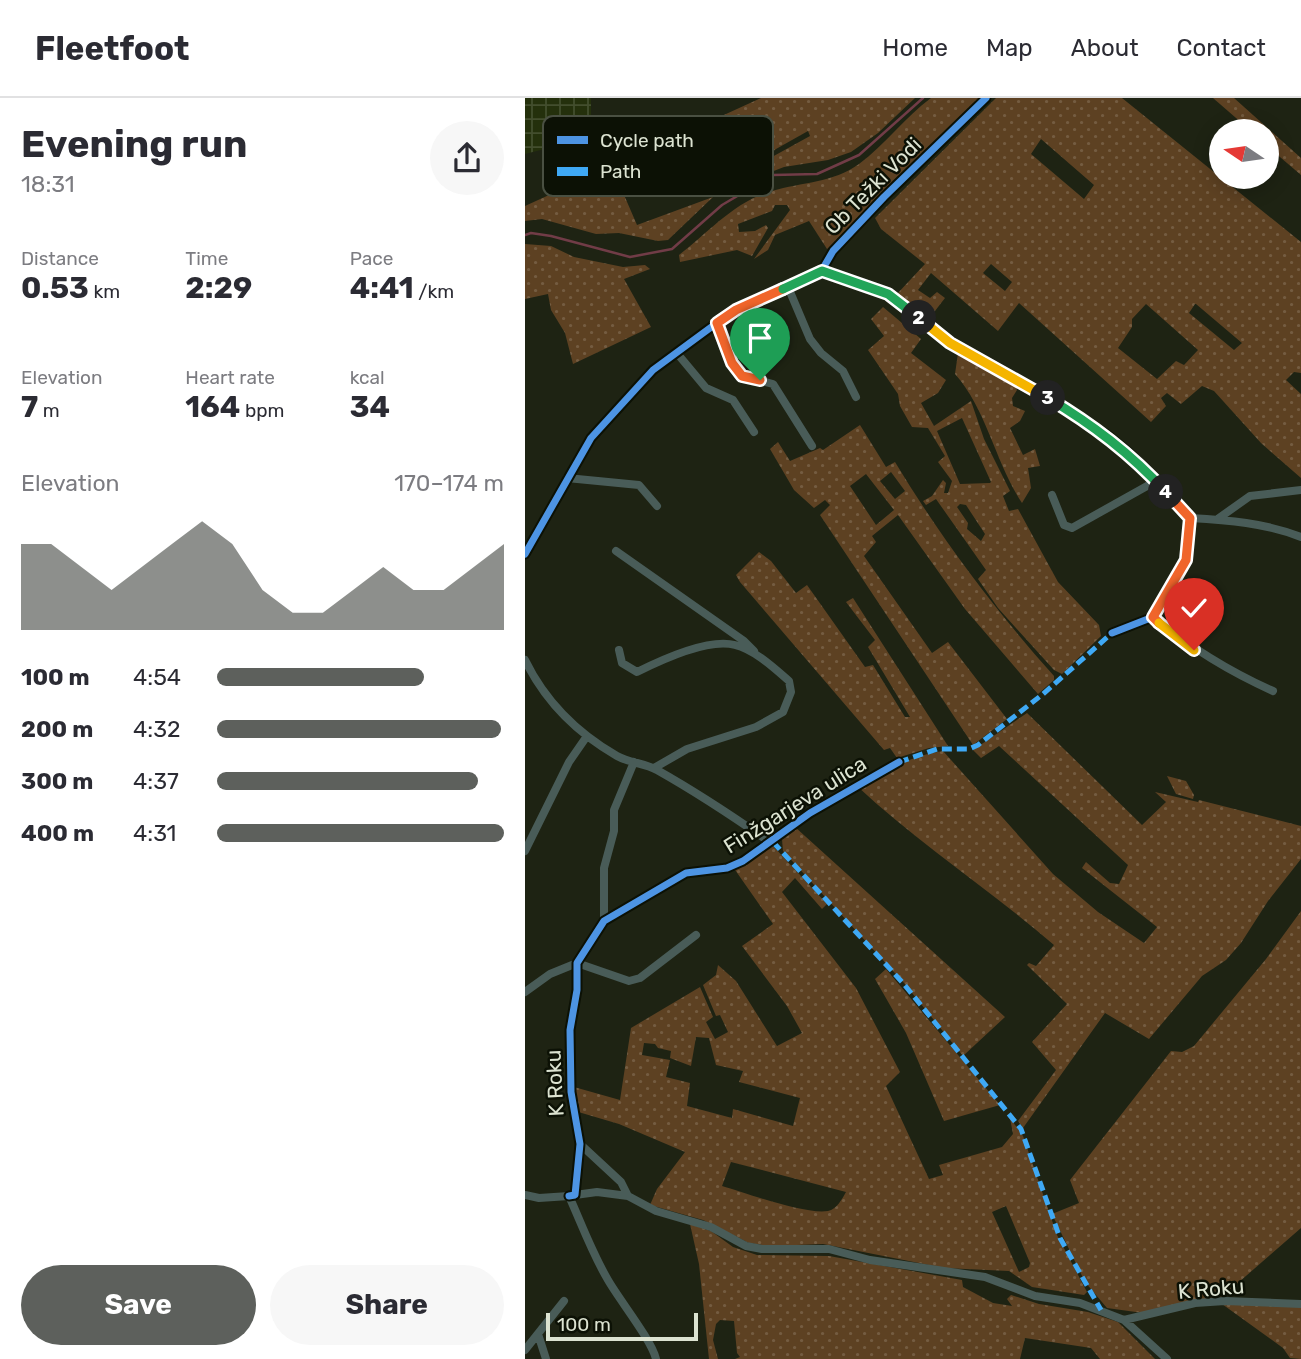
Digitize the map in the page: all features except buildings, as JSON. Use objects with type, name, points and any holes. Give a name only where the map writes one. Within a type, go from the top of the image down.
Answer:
[{"type":"street","name":"Ob Težki Vodi","points":[[822,271],[833,251],[884,197],[986,98]]},
{"type":"street","points":[[525,554],[591,438],[653,370],[736,310],[822,271],[888,294],[950,343],[1005,372],[1107,435],[1156,481],[1190,518],[1219,518],[1299,536],[1301,547]]},
{"type":"street","points":[[788,287],[810,340],[843,371],[856,397]]},
{"type":"street","points":[[717,323],[732,363],[742,376],[773,384],[812,446]]},
{"type":"street","points":[[676,352],[706,388],[733,400],[754,432]]},
{"type":"street","points":[[567,478],[639,485],[657,506]]},
{"type":"street","points":[[1052,495],[1064,525],[1072,528],[1156,481]]},
{"type":"street","points":[[1219,518],[1250,496],[1301,490]]},
{"type":"street","points":[[1112,633],[1153,617],[1186,560],[1190,518]]},
{"type":"street","points":[[616,551],[744,641],[789,681],[791,692],[783,712],[756,727],[687,749],[654,768]]},
{"type":"street","points":[[1153,617],[1194,650],[1232,673],[1273,691]]},
{"type":"street","points":[[619,650],[622,663],[637,672],[689,651],[717,645],[735,645],[758,656]]},
{"type":"street","points":[[525,660],[533,676],[561,714],[587,736],[633,762],[654,768],[771,843]]},
{"type":"street","points":[[525,851],[569,762],[587,736]]},
{"type":"street","points":[[604,921],[604,868],[614,831],[614,810],[633,762]]},
{"type":"street","name":"Finžgarjeva ulica","points":[[577,963],[604,921],[686,873],[727,868],[771,843],[810,813],[899,762]]},
{"type":"street","points":[[525,992],[549,974],[577,963],[629,981],[640,978],[696,935]]},
{"type":"street","name":"K Roku","points":[[577,963],[579,975],[570,1030],[571,1092],[580,1144],[572,1195],[590,1249],[629,1316],[648,1341],[656,1359]]},
{"type":"street","points":[[580,1144],[621,1182],[628,1196]]},
{"type":"street","points":[[525,1195],[539,1198],[597,1192],[628,1196],[656,1211],[712,1227],[746,1246],[771,1250],[829,1249],[870,1260],[985,1277],[1035,1296],[1080,1303],[1124,1320],[1167,1359]]},
{"type":"street","points":[[525,1350],[564,1301]]},
{"type":"street","name":"K Roku","points":[[1124,1320],[1195,1303],[1225,1301],[1301,1304]]},
{"type":"street","points":[[538,1334],[546,1359]]},
{"type":"shaded area","points":[[525,98],[591,98],[591,116],[543,116],[543,149],[525,154]]},
{"type":"shaded area","points":[[761,98],[915,98],[878,133],[851,152],[828,160],[773,171],[773,156],[810,136],[808,131],[773,151],[773,116],[722,116]]},
{"type":"shaded area","points":[[931,98],[980,98],[827,249],[809,221],[775,235],[768,250],[754,259],[790,210],[787,205],[775,205],[772,211],[738,224],[739,232],[755,231],[766,225],[768,228],[752,256],[737,250],[680,262],[679,255],[746,202],[759,196],[773,196],[773,191],[839,175],[849,170],[878,148]]},
{"type":"shaded area","points":[[996,98],[1122,98],[1209,168],[1209,189],[1235,189],[1301,242],[1301,373],[1294,372],[1286,380],[1301,394],[1301,478],[1261,443],[1214,391],[1202,386],[1181,404],[1167,393],[1161,398],[1166,406],[1151,422],[1019,303],[998,331],[931,273],[918,290],[930,298],[937,292],[945,298],[928,320],[897,294],[925,264],[881,229],[875,218]],"holes":[[[1041,139],[1094,185],[1084,199],[1031,154]],[[991,264],[1012,282],[1005,291],[983,273]],[[1146,304],[1198,350],[1184,365],[1176,361],[1157,379],[1118,348],[1132,327],[1132,319]],[[1196,304],[1242,343],[1234,350],[1189,313]]]},
{"type":"shaded area","points":[[1213,98],[1234,98],[1257,119],[1237,119]]},
{"type":"shaded area","points":[[1279,138],[1301,158],[1301,175],[1279,156]]},
{"type":"shaded area","points":[[547,196],[624,196],[637,225],[713,197],[668,240],[658,241],[619,233],[596,234],[542,219],[525,221],[525,206]]},
{"type":"shaded area","points":[[525,244],[551,246],[574,257],[623,267],[645,265],[650,269],[624,279],[651,327],[573,364],[565,333],[551,310],[548,294],[525,299]]},
{"type":"shaded area","points":[[883,307],[921,339],[911,353],[946,380],[938,393],[921,403],[934,426],[971,401],[984,439],[1010,491],[1003,496],[1009,511],[1018,509],[1058,582],[1099,625],[1101,636],[1062,674],[1054,670],[998,608],[978,579],[986,570],[936,499],[926,505],[923,501],[932,496],[943,480],[946,483],[944,493],[948,493],[952,481],[938,462],[945,456],[928,428],[912,427],[900,406],[898,394],[868,350],[884,336],[871,319]],"holes":[[[962,418],[991,482],[990,483],[960,484],[937,431]],[[960,504],[966,505],[985,534],[981,541],[967,529],[968,523],[957,507]]]},
{"type":"shaded area","points":[[958,353],[1012,381],[1017,390],[1012,398],[1013,406],[1025,411],[1020,421],[1010,428],[1023,455],[1035,449],[1040,466],[1028,468],[1031,488],[1022,503],[975,404],[955,374]]},
{"type":"shaded area","points":[[860,425],[886,467],[895,462],[969,572],[1054,676],[1054,680],[1038,694],[965,609],[898,515],[872,536],[876,542],[864,556],[932,653],[948,642],[1007,719],[973,745],[820,515],[830,505],[825,500],[814,508],[794,490],[770,449],[778,442],[790,461],[820,448],[823,450]],"holes":[[[891,472],[905,491],[895,499],[880,481]],[[866,474],[894,510],[876,525],[850,486]]]},
{"type":"shaded area","points":[[759,552],[771,561],[796,593],[807,585],[865,667],[873,665],[905,717],[910,717],[868,647],[875,640],[846,602],[853,598],[948,746],[929,748],[897,758],[890,748],[884,750],[740,582],[736,575]]},
{"type":"shaded area","points":[[1027,713],[1142,825],[1166,802],[1155,792],[1198,802],[1199,800],[1301,826],[1301,859],[1268,901],[1241,943],[1226,960],[1202,976],[1149,1039],[1105,1013],[1023,1128],[1018,1121],[1056,1070],[1032,1042],[1067,1004],[1027,965],[1029,963],[1036,966],[1054,945],[857,786],[909,760],[943,751],[1053,874],[1098,912],[1144,943],[1157,927],[1082,868],[1086,862],[1110,883],[1119,884],[1128,865],[999,746],[981,758],[973,750]]},
{"type":"shaded area","points":[[1167,776],[1186,781],[1194,795],[1193,799],[1176,794]]},
{"type":"shaded area","points":[[795,827],[1005,1017],[963,1056],[904,983],[783,851],[782,839]]},
{"type":"shaded area","points":[[768,847],[774,847],[827,904],[822,909],[795,878],[782,892],[856,988],[900,1072],[886,1086],[929,1179],[943,1175],[939,1165],[1002,1147],[1013,1134],[1010,1118],[1023,1136],[1057,1235],[1087,1292],[1084,1295],[1032,1287],[1009,1271],[944,1268],[823,1244],[770,1246],[749,1243],[703,1220],[650,1205],[657,1189],[685,1152],[619,1124],[575,1111],[574,1087],[620,1100],[631,1028],[700,987],[713,1017],[706,1022],[715,1039],[728,1032],[720,1015],[716,1016],[703,985],[716,975],[718,965],[736,981],[777,1046],[802,1033],[787,1006],[742,946],[773,924],[733,867]],"holes":[[[696,1037],[709,1038],[716,1065],[743,1071],[739,1082],[800,1098],[793,1126],[733,1109],[732,1118],[687,1106],[690,1083],[666,1077],[670,1060],[642,1055],[644,1043],[655,1044],[658,1048],[671,1051],[670,1058],[691,1066]],[[731,1162],[846,1192],[834,1208],[818,1211],[791,1207],[722,1186]],[[1006,1206],[1030,1263],[1029,1267],[1019,1272],[992,1212]]]},
{"type":"shaded area","points":[[1301,911],[1301,1228],[1223,1296],[1143,1313],[1107,1308],[1085,1282],[1052,1214],[1079,1203],[1070,1180],[1171,1051],[1182,1052],[1194,1046],[1266,959]]},
{"type":"shaded area","points":[[886,969],[1000,1105],[944,1121],[906,1033],[875,979]]},
{"type":"shaded area","points":[[690,1224],[711,1231],[733,1247],[757,1255],[829,1256],[962,1280],[963,1287],[993,1303],[1012,1306],[1007,1299],[1011,1295],[1039,1304],[1088,1312],[1118,1322],[1155,1359],[1100,1359],[1091,1348],[1025,1338],[1020,1359],[735,1359],[740,1357],[737,1353],[734,1321],[720,1320],[716,1324],[713,1340],[718,1359],[709,1359],[699,1264]]},
{"type":"shaded area","points":[[1222,1304],[1301,1306],[1301,1359],[1290,1358],[1283,1348]]},
{"type":"waterway","points":[[773,175],[817,174],[859,155],[923,98]]},
{"type":"waterway","points":[[525,235],[531,233],[551,236],[630,257],[672,249],[722,205],[737,196]]},
{"type":"marked path","points":[[899,762],[937,749],[969,749],[978,745],[1043,694],[1112,633]]},
{"type":"marked path","points":[[773,842],[903,983],[1021,1129],[1060,1238],[1101,1310]]},
{"type":"cycle path","points":[[525,554],[591,438],[653,370],[729,314],[822,270],[833,251],[884,197],[986,98]]},
{"type":"cycle path","points":[[822,270],[888,294],[950,343],[996,367],[1107,435],[1129,453],[1190,518],[1186,560],[1153,617],[1112,633]]},
{"type":"cycle path","points":[[569,1196],[575,1195],[580,1144],[571,1092],[570,1030],[577,990],[577,963],[604,921],[686,873],[727,868],[743,861],[810,813],[899,762]]},
{"type":"route","points":[[760,380],[742,376],[732,363],[726,340],[717,323],[729,314],[822,271],[852,279],[888,294],[950,343],[1107,435],[1129,453],[1190,518],[1186,560],[1153,617],[1194,650]]}]
